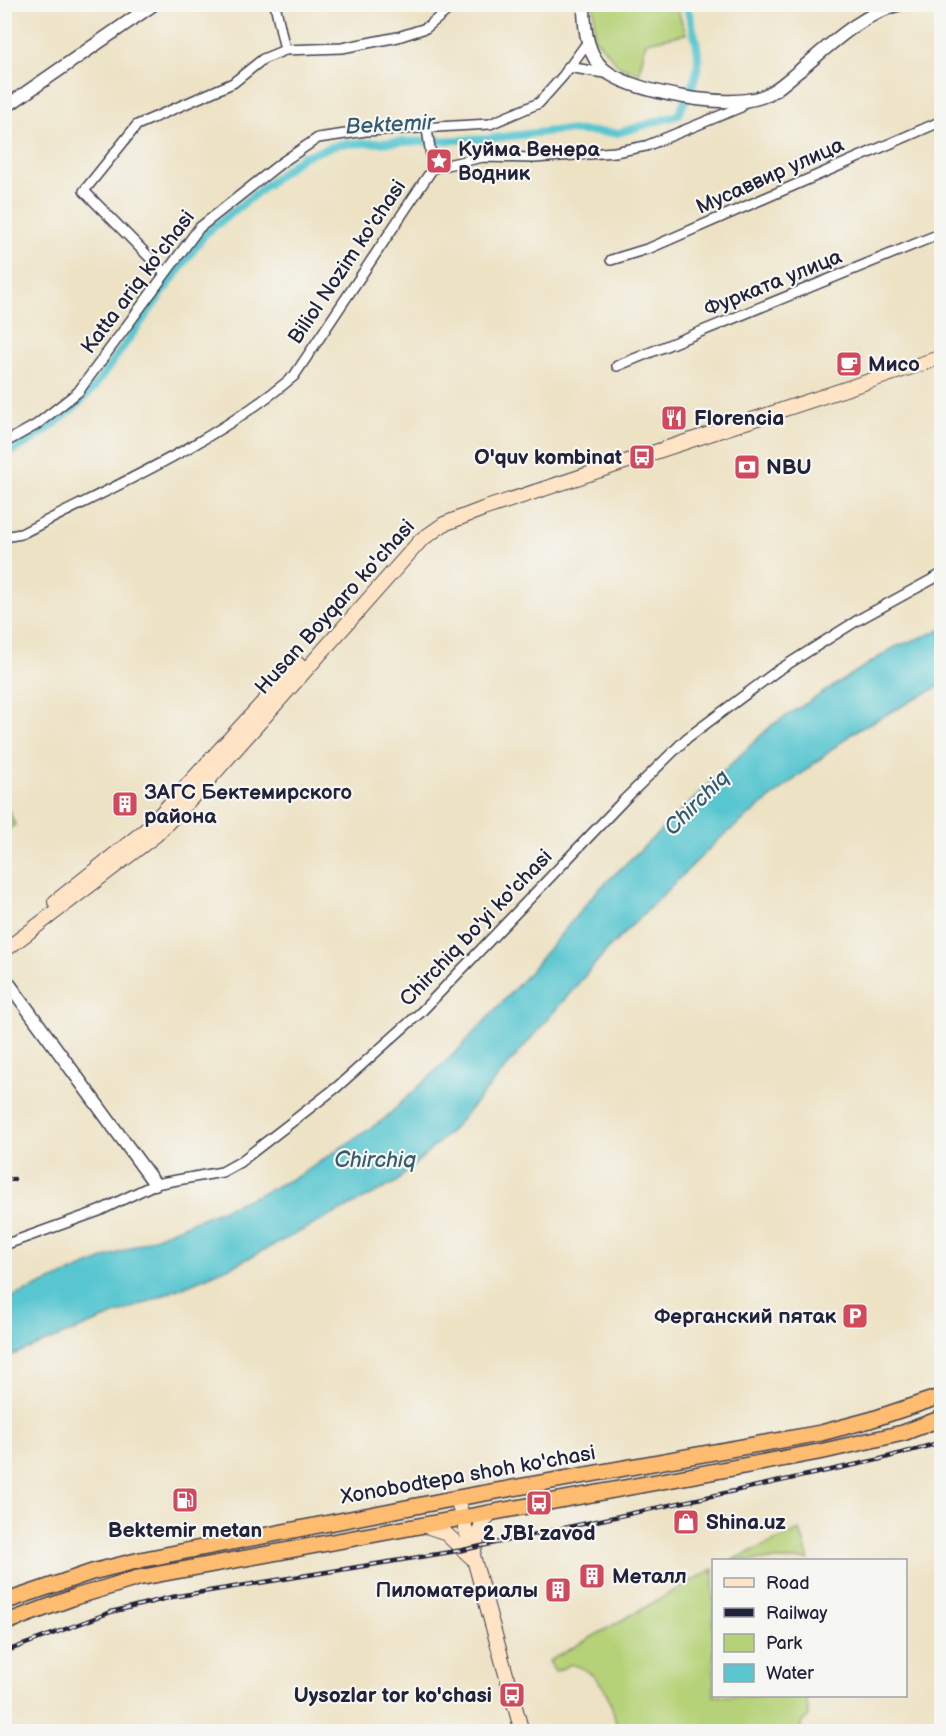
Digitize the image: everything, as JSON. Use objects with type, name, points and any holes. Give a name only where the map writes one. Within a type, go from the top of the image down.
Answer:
[{"type":"highway","name":"Xonobodtepa shoh ko'chasi","points":[[4,1602],[92,1572],[132,1562],[457,1498],[821,1433],[870,1420],[942,1396]]},
{"type":"highway","name":"Xonobodtepa shoh ko'chasi","points":[[4,1623],[75,1597],[138,1578],[740,1468],[903,1433],[942,1418]]},
{"type":"highway","points":[[870,1420],[876,1438]]},
{"type":"main road","name":"Husan Boyqaro ko'chasi","points":[[4,951],[156,835],[415,534],[433,521],[452,512],[942,349]]},
{"type":"main road","name":"Husan Boyqaro ko'chasi","points":[[4,941],[148,828],[199,783],[421,540],[436,528],[483,509],[942,357]]},
{"type":"main road","points":[[457,1498],[522,1731]]},
{"type":"main road","points":[[473,1558],[477,1535],[491,1512]]},
{"type":"main road","points":[[423,1525],[444,1532],[473,1558]]},
{"type":"street","points":[[4,108],[154,4]]},
{"type":"street","points":[[275,4],[285,50]]},
{"type":"street","points":[[165,273],[86,195],[85,189],[136,125],[233,83],[263,59],[285,50],[342,48],[398,37],[426,28],[455,4]]},
{"type":"street","points":[[584,4],[587,43],[609,74]]},
{"type":"street","name":"Biliol Nozim ko'chasi","points":[[4,537],[21,534],[215,435],[264,402],[294,376],[433,168],[483,158],[534,158],[615,152],[646,146],[741,107],[746,100],[761,98],[853,28],[889,7],[901,4]]},
{"type":"street","name":"Katta ariq ko'chasi","points":[[4,443],[36,425],[78,393],[199,228],[281,163],[318,138],[366,131],[490,124],[539,103],[587,43]]},
{"type":"street","points":[[568,67],[609,74],[672,94],[704,101],[746,100]]},
{"type":"street","name":"Мусаввир улица","points":[[611,260],[650,248],[942,121]]},
{"type":"street","points":[[427,129],[433,168]]},
{"type":"street","name":"Фурката улица","points":[[617,366],[942,233]]},
{"type":"street","name":"Chirchiq bo'yi ko'chasi","points":[[4,1245],[99,1211],[155,1184],[222,1172],[231,1168],[338,1087],[421,1012],[624,800],[687,738],[777,671],[858,620],[942,574]]},
{"type":"street","points":[[4,977],[155,1184]]},
{"type":"green space","points":[[594,5],[676,5],[686,34],[646,42],[639,74],[618,65],[594,37]]},
{"type":"green space","points":[[5,804],[15,825],[4,831]]},
{"type":"green space","points":[[800,1530],[809,1559],[734,1559]]},
{"type":"green space","points":[[712,1570],[712,1697],[806,1697],[809,1716],[800,1726],[801,1731],[618,1731],[609,1699],[599,1682],[583,1669],[571,1664],[555,1672],[549,1661]]},
{"type":"water","name":"Chirchiq","points":[[941,630],[941,685],[854,732],[718,840],[607,950],[453,1129],[395,1183],[237,1264],[5,1358],[5,1300],[267,1191],[300,1175],[383,1120],[456,1052],[528,974],[596,892],[772,725],[895,647]]},
{"type":"waterway","name":"Bektemir","points":[[4,455],[40,435],[82,400],[92,390],[205,234],[302,157],[340,144],[486,139],[561,130],[618,133],[678,115],[693,84],[698,61],[698,50],[686,4]]},
{"type":"railway","points":[[4,1180],[14,1179]]},
{"type":"railway","points":[[4,1652],[111,1612],[172,1597],[463,1550],[877,1460],[942,1442]]},
{"type":"place","name":"Куйма Венера Водник","points":[[439,161]]},
{"type":"place","name":"Мисо","points":[[849,364]]},
{"type":"place","name":"Florencia","points":[[674,418]]},
{"type":"place","name":"O'quv kombinat","points":[[642,457]]},
{"type":"place","name":"NBU","points":[[747,467]]},
{"type":"place","name":"ЗАГС Бектемирского района","points":[[125,804]]},
{"type":"place","name":"Ферганский пятак","points":[[855,1316]]},
{"type":"place","name":"Bektemir metan","points":[[185,1500]]},
{"type":"place","name":"2 JBI zavod","points":[[539,1503]]},
{"type":"place","name":"Shina.uz","points":[[686,1522]]},
{"type":"place","name":"Металл","points":[[592,1576]]},
{"type":"place","name":"Пиломатериалы","points":[[558,1590]]},
{"type":"place","name":"Uysozlar tor ko'chasi","points":[[512,1695]]}]
